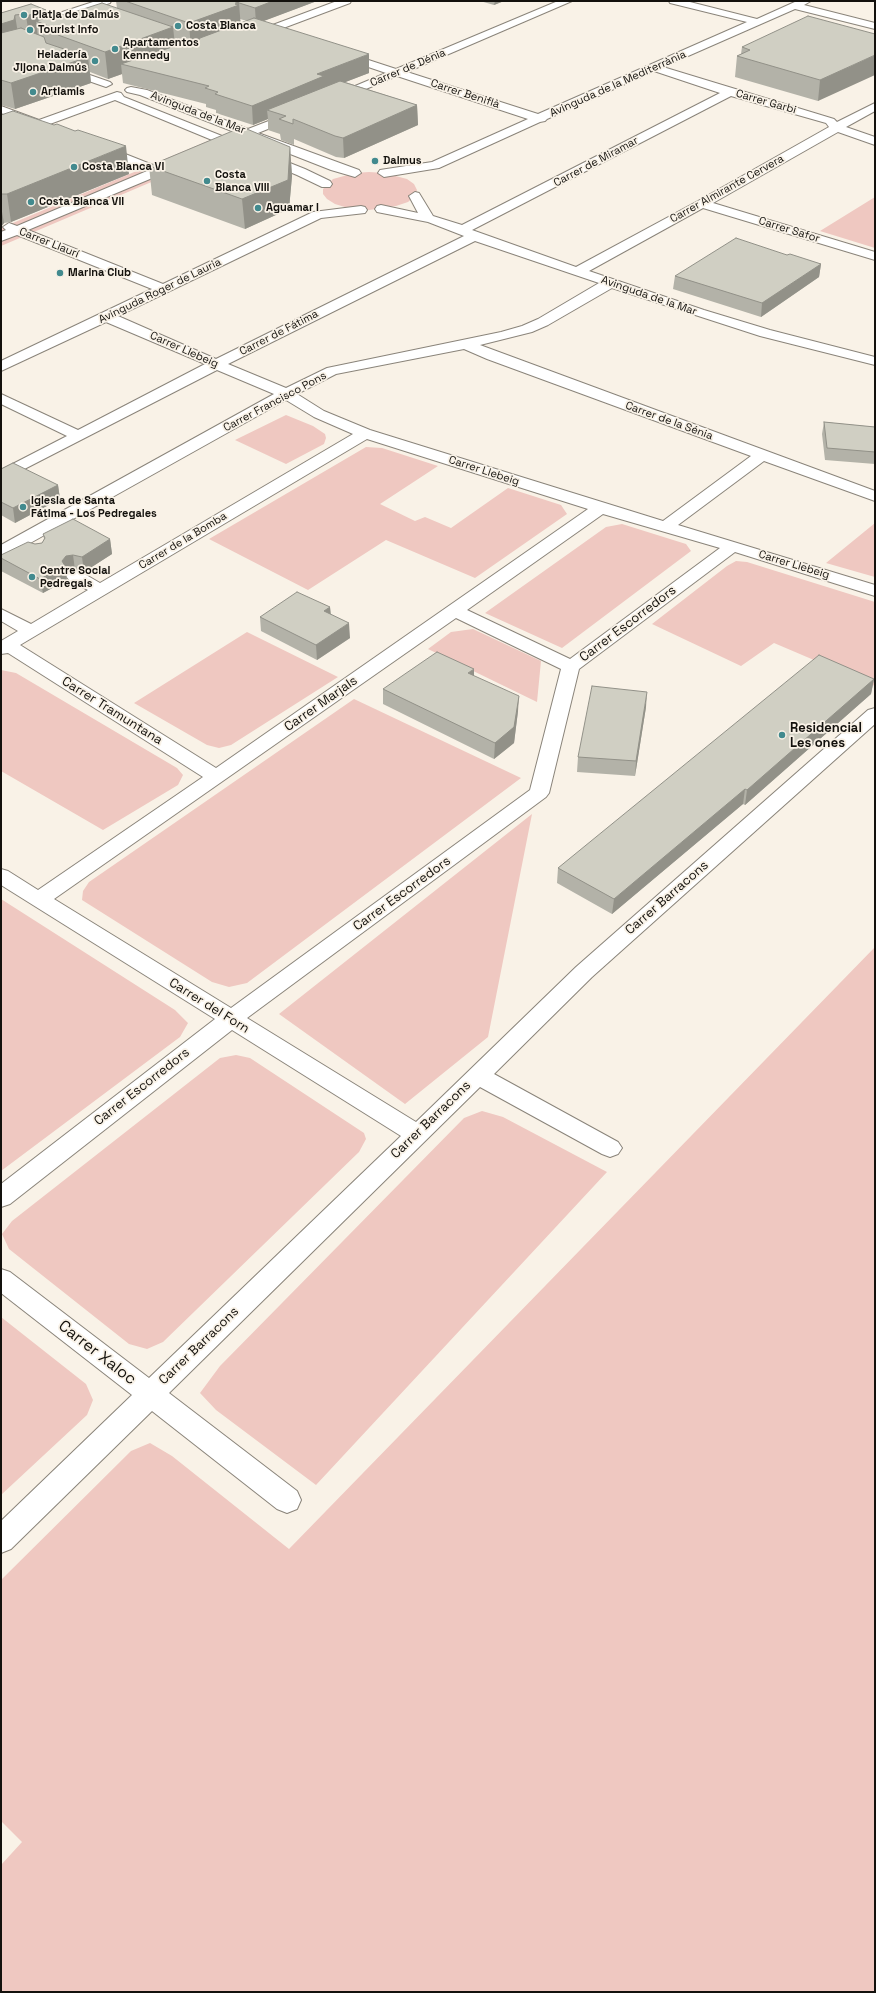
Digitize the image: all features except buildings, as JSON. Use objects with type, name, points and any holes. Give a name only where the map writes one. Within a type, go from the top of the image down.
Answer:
[{"type":"street","points":[[1,35],[106,1]]},
{"type":"street","points":[[271,33],[346,1]]},
{"type":"street","name":"Carrer de Dénia","points":[[320,104],[567,1]]},
{"type":"street","points":[[674,1],[758,22]]},
{"type":"street","name":"Avinguda de la Mediterrània","points":[[430,167],[541,119],[653,67],[806,1]]},
{"type":"street","points":[[794,6],[875,26]]},
{"type":"street","points":[[63,15],[82,21]]},
{"type":"street","name":"Carrer Beniflà","points":[[327,50],[541,119]]},
{"type":"street","points":[[54,65],[112,86]]},
{"type":"street","name":"Carrer Garbi","points":[[653,67],[730,92],[830,121],[835,127],[875,141]]},
{"type":"street","points":[[1,138],[38,118],[112,86],[145,82]]},
{"type":"street","name":"Avinguda de la Mar","points":[[112,86],[143,92],[334,167],[355,173]]},
{"type":"street","name":"Avinguda de la Mar","points":[[112,86],[120,99],[301,172],[327,195],[348,208],[361,210]]},
{"type":"street","name":"Carrer de Miramar","points":[[468,233],[476,224],[730,92]]},
{"type":"street","name":"Carrer Almirante Cervera","points":[[578,271],[702,204],[835,127],[875,106]]},
{"type":"street","points":[[1,109],[23,117],[38,118],[52,129]]},
{"type":"street","points":[[248,133],[306,110]]},
{"type":"street","points":[[7,123],[23,117]]},
{"type":"street","points":[[213,147],[227,141]]},
{"type":"street","points":[[89,144],[158,171]]},
{"type":"street","points":[[1,237],[186,159]]},
{"type":"street","points":[[318,216],[333,179],[355,173],[384,172],[430,167]]},
{"type":"street","points":[[361,210],[381,209],[408,202],[415,185],[430,167]]},
{"type":"street","points":[[384,172],[397,175],[415,185],[428,218]]},
{"type":"street","name":"Carrer Safor","points":[[702,204],[875,256]]},
{"type":"street","name":"Avinguda de la Mar","points":[[381,209],[428,218],[610,283],[765,332],[875,361]]},
{"type":"street","name":"Avinguda Roger de Lauria","points":[[1,366],[318,216],[361,210]]},
{"type":"street","name":"Carrer Llaurí","points":[[1,223],[163,289]]},
{"type":"street","name":"Carrer de Fátima","points":[[1,476],[468,233]]},
{"type":"street","name":"Carrer Francisco Pons","points":[[1,552],[286,394],[332,371],[504,336],[527,329],[543,322],[610,283]]},
{"type":"street","name":"Carrer Llebeig","points":[[107,317],[286,394],[319,414],[365,433],[601,508],[734,546],[875,591]]},
{"type":"street","name":"Carrer de la Sénia","points":[[463,344],[492,356],[875,496]]},
{"type":"street","points":[[1,398],[79,436]]},
{"type":"street","name":"Carrer de la Bomba","points":[[4,647],[365,433]]},
{"type":"street","points":[[666,526],[762,455]]},
{"type":"street","name":"Carrer Marjals","points":[[39,899],[601,508]]},
{"type":"street","points":[[1,531],[38,552]]},
{"type":"street","name":"Carrer Escorredors","points":[[1,1197],[230,1020],[539,793],[571,667],[661,598],[734,546]]},
{"type":"street","points":[[75,576],[101,590]]},
{"type":"street","points":[[455,611],[571,667]]},
{"type":"street","points":[[1,614],[31,631]]},
{"type":"street","name":"Carrer Tramuntana","points":[[4,647],[216,777]]},
{"type":"street","name":"Carrer Barracons","points":[[1,1540],[584,972],[875,714]]},
{"type":"street","name":"Carrer del Forn","points":[[1,876],[230,1020],[417,1134]]},
{"type":"street","points":[[477,1075],[610,1148]]},
{"type":"street","name":"Carrer Xaloc","points":[[1,1279],[287,1500]]},
{"type":"shaded area","points":[[208,141],[229,149],[1,246],[1,228]]},
{"type":"shaded area","points":[[355,173],[384,173],[407,179],[414,184],[417,190],[415,196],[408,202],[396,206],[369,210],[348,208],[335,204],[327,199],[323,194],[323,189],[333,179]]},
{"type":"shaded area","points":[[875,197],[875,248],[820,231]]},
{"type":"shaded area","points":[[286,415],[313,426],[325,434],[326,438],[324,444],[286,464],[235,440]]},
{"type":"shaded area","points":[[366,447],[382,448],[438,466],[380,504],[415,521],[425,517],[451,528],[508,488],[561,505],[567,514],[475,578],[386,540],[308,590],[209,539]]},
{"type":"shaded area","points":[[875,523],[875,577],[826,563]]},
{"type":"shaded area","points":[[622,524],[686,544],[691,551],[562,648],[485,613],[606,527]]},
{"type":"shaded area","points":[[736,561],[747,562],[875,602],[875,686],[774,643],[741,666],[652,624],[727,566]]},
{"type":"shaded area","points":[[473,629],[541,661],[537,702],[428,649],[451,632]]},
{"type":"shaded area","points":[[247,632],[338,677],[231,745],[219,748],[207,745],[134,703]]},
{"type":"shaded area","points":[[1,670],[16,673],[177,768],[183,775],[178,785],[103,830],[1,771]]},
{"type":"shaded area","points":[[354,699],[521,778],[247,983],[229,987],[212,982],[82,900],[83,891],[89,882]]},
{"type":"shaded area","points":[[532,814],[488,1037],[405,1104],[279,1014]]},
{"type":"shaded area","points":[[1,899],[175,1010],[188,1023],[180,1037],[1,1171]]},
{"type":"shaded area","points":[[875,947],[875,1992],[1,1992],[1,1865],[22,1842],[1,1821],[1,1580],[131,1451],[150,1443],[172,1456],[289,1549]]},
{"type":"shaded area","points":[[236,1055],[250,1058],[364,1133],[366,1139],[359,1152],[163,1342],[147,1349],[129,1344],[9,1249],[2,1234],[12,1221],[220,1058]]},
{"type":"shaded area","points":[[482,1111],[503,1117],[607,1172],[316,1485],[216,1410],[200,1393],[220,1366],[464,1118]]},
{"type":"shaded area","points":[[1,1317],[86,1384],[93,1400],[87,1415],[1,1495]]},
{"type":"place","name":"Platja de Daimús","points":[[24,15]]},
{"type":"place","name":"Costa Blanca","points":[[178,26]]},
{"type":"place","name":"Tourist Info","points":[[30,30]]},
{"type":"place","name":"Apartamentos Kennedy","points":[[115,49]]},
{"type":"place","name":"Heladería Jijona Daimús","points":[[95,61]]},
{"type":"place","name":"Artiamis","points":[[33,92]]},
{"type":"place","name":"Daimus","points":[[375,161]]},
{"type":"place","name":"Costa Blanca VI","points":[[74,167]]},
{"type":"place","name":"Costa Blanca VIII","points":[[207,181]]},
{"type":"place","name":"Costa Blanca VII","points":[[31,202]]},
{"type":"place","name":"Aguamar I","points":[[258,208]]},
{"type":"place","name":"Marina Club","points":[[60,273]]},
{"type":"place","name":"Iglesia de Santa Fátima - Los Pedregales","points":[[23,507]]},
{"type":"place","name":"Centre Social Pedregals","points":[[32,577]]},
{"type":"place","name":"Residencial Les ones","points":[[782,735]]}]
